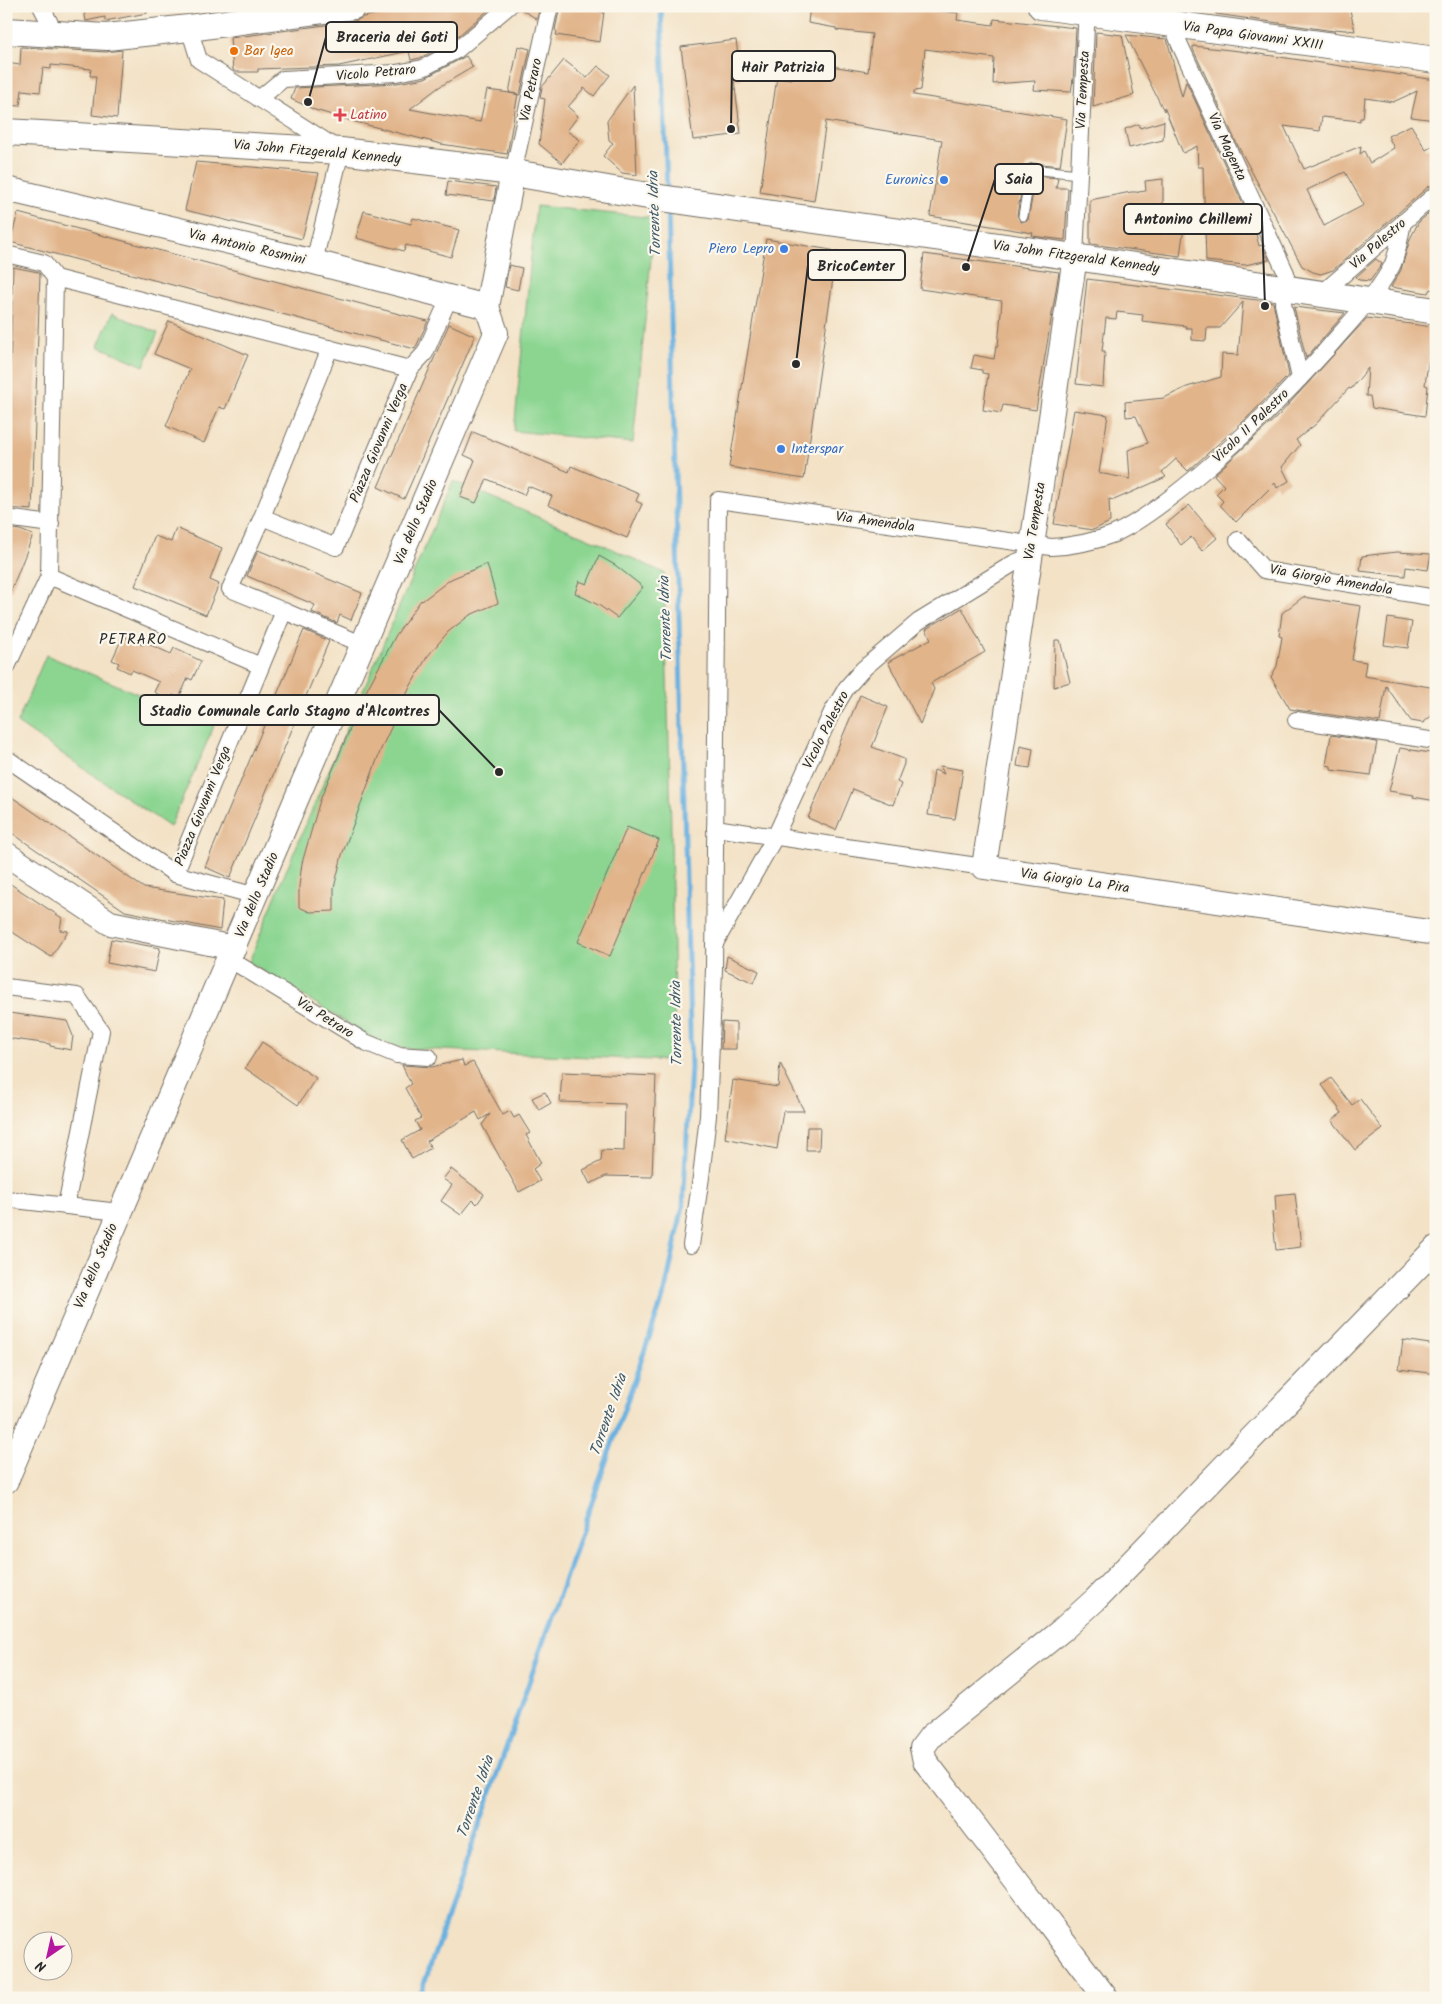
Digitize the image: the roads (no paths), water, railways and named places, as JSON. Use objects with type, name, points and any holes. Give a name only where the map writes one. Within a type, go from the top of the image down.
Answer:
[{"type":"main road","points":[[6,31],[107,37],[189,28],[288,10],[353,6]]},
{"type":"main road","name":"Via Papa Giovanni XXIII","points":[[1041,6],[1168,15],[1436,60]]},
{"type":"main road","name":"Via John Fitzgerald Kennedy","points":[[6,132],[341,151],[513,173],[654,197],[1436,311]]},
{"type":"street","points":[[41,6],[56,35]]},
{"type":"street","name":"Vicolo Petraro","points":[[259,99],[283,79],[396,74],[424,68],[457,50],[509,6]]},
{"type":"street","name":"Via Petraro","points":[[513,173],[550,6]]},
{"type":"street","name":"Via Tempesta","points":[[984,867],[1074,257],[1088,9]]},
{"type":"street","name":"Via Magenta","points":[[1168,15],[1180,45],[1286,273],[1283,304],[1300,378]]},
{"type":"street","points":[[189,28],[198,60],[341,151],[314,262]]},
{"type":"street","points":[[487,307],[513,173]]},
{"type":"street","name":"Via Antonio Rosmini","points":[[6,189],[314,262],[487,307]]},
{"type":"street","name":"Via Palestro","points":[[1320,294],[1436,194]]},
{"type":"street","name":"Vicolo II Palestro","points":[[1030,551],[1095,541],[1133,524],[1168,500],[1214,463],[1300,378],[1369,301],[1393,264],[1403,222]]},
{"type":"street","points":[[6,254],[44,263],[55,278],[50,576],[6,669]]},
{"type":"street","name":"Piazza Giovanni Verga","points":[[55,278],[410,369],[336,547],[262,516]]},
{"type":"street","points":[[410,369],[425,354],[449,298]]},
{"type":"street","name":"Via dello Stadio","points":[[6,1481],[121,1207],[232,953],[496,333],[487,307]]},
{"type":"street","points":[[330,348],[262,516],[230,589],[364,645]]},
{"type":"street","name":"Via Amendola","points":[[715,828],[718,500],[1030,551]]},
{"type":"street","points":[[6,518],[51,524]]},
{"type":"street","name":"Via Giorgio Amendola","points":[[1238,540],[1264,570],[1436,598]]},
{"type":"street","name":"Vicolo Palestro","points":[[714,945],[775,837],[832,712],[847,688],[863,669],[918,622],[1014,563],[1030,551]]},
{"type":"street","points":[[50,576],[261,666]]},
{"type":"street","name":"Piazza Giovanni Verga","points":[[6,758],[175,874],[284,611]]},
{"type":"street","points":[[1296,720],[1436,741]]},
{"type":"street","points":[[691,1245],[702,1177],[708,1116],[714,945],[715,828]]},
{"type":"street","name":"Via Giorgio La Pira","points":[[715,828],[1436,933]]},
{"type":"street","points":[[6,854],[110,923],[232,953]]},
{"type":"street","points":[[175,874],[256,896]]},
{"type":"street","name":"Via Petraro","points":[[232,953],[365,1042],[397,1055],[429,1057]]},
{"type":"street","points":[[6,987],[77,996],[101,1031],[66,1206]]},
{"type":"street","points":[[6,1199],[66,1206],[121,1207]]},
{"type":"street","points":[[1106,1998],[925,1761],[922,1748],[931,1736],[1062,1630],[1095,1600],[1436,1248]]},
{"type":"lane","points":[[1023,216],[1031,169],[1079,174]]},
{"type":"waterway","name":"Torrente Idria","points":[[661,6],[667,191]]},
{"type":"waterway","name":"Torrente Idria","points":[[419,1998],[665,1292],[683,1206],[691,1067],[668,207]]},
{"type":"place","name":"Bar Igea","points":[[234,51]]},
{"type":"place","name":"Braceria dei Goti","points":[[308,102]]},
{"type":"place","name":"Latino","points":[[340,115]]},
{"type":"place","name":"Hair Patrizia","points":[[731,129]]},
{"type":"place","name":"Euronics","points":[[944,180]]},
{"type":"place","name":"Piero Lepro","points":[[784,249]]},
{"type":"place","name":"Saia","points":[[966,267]]},
{"type":"place","name":"Antonino Chillemi","points":[[1265,306]]},
{"type":"place","name":"BricoCenter","points":[[796,364]]},
{"type":"place","name":"Interspar","points":[[781,449]]},
{"type":"place","name":"Stadio Comunale Carlo Stagno d'Alcontres","points":[[499,772]]},
{"type":"district","name":"PETRARO","points":[[133,640]]}]
